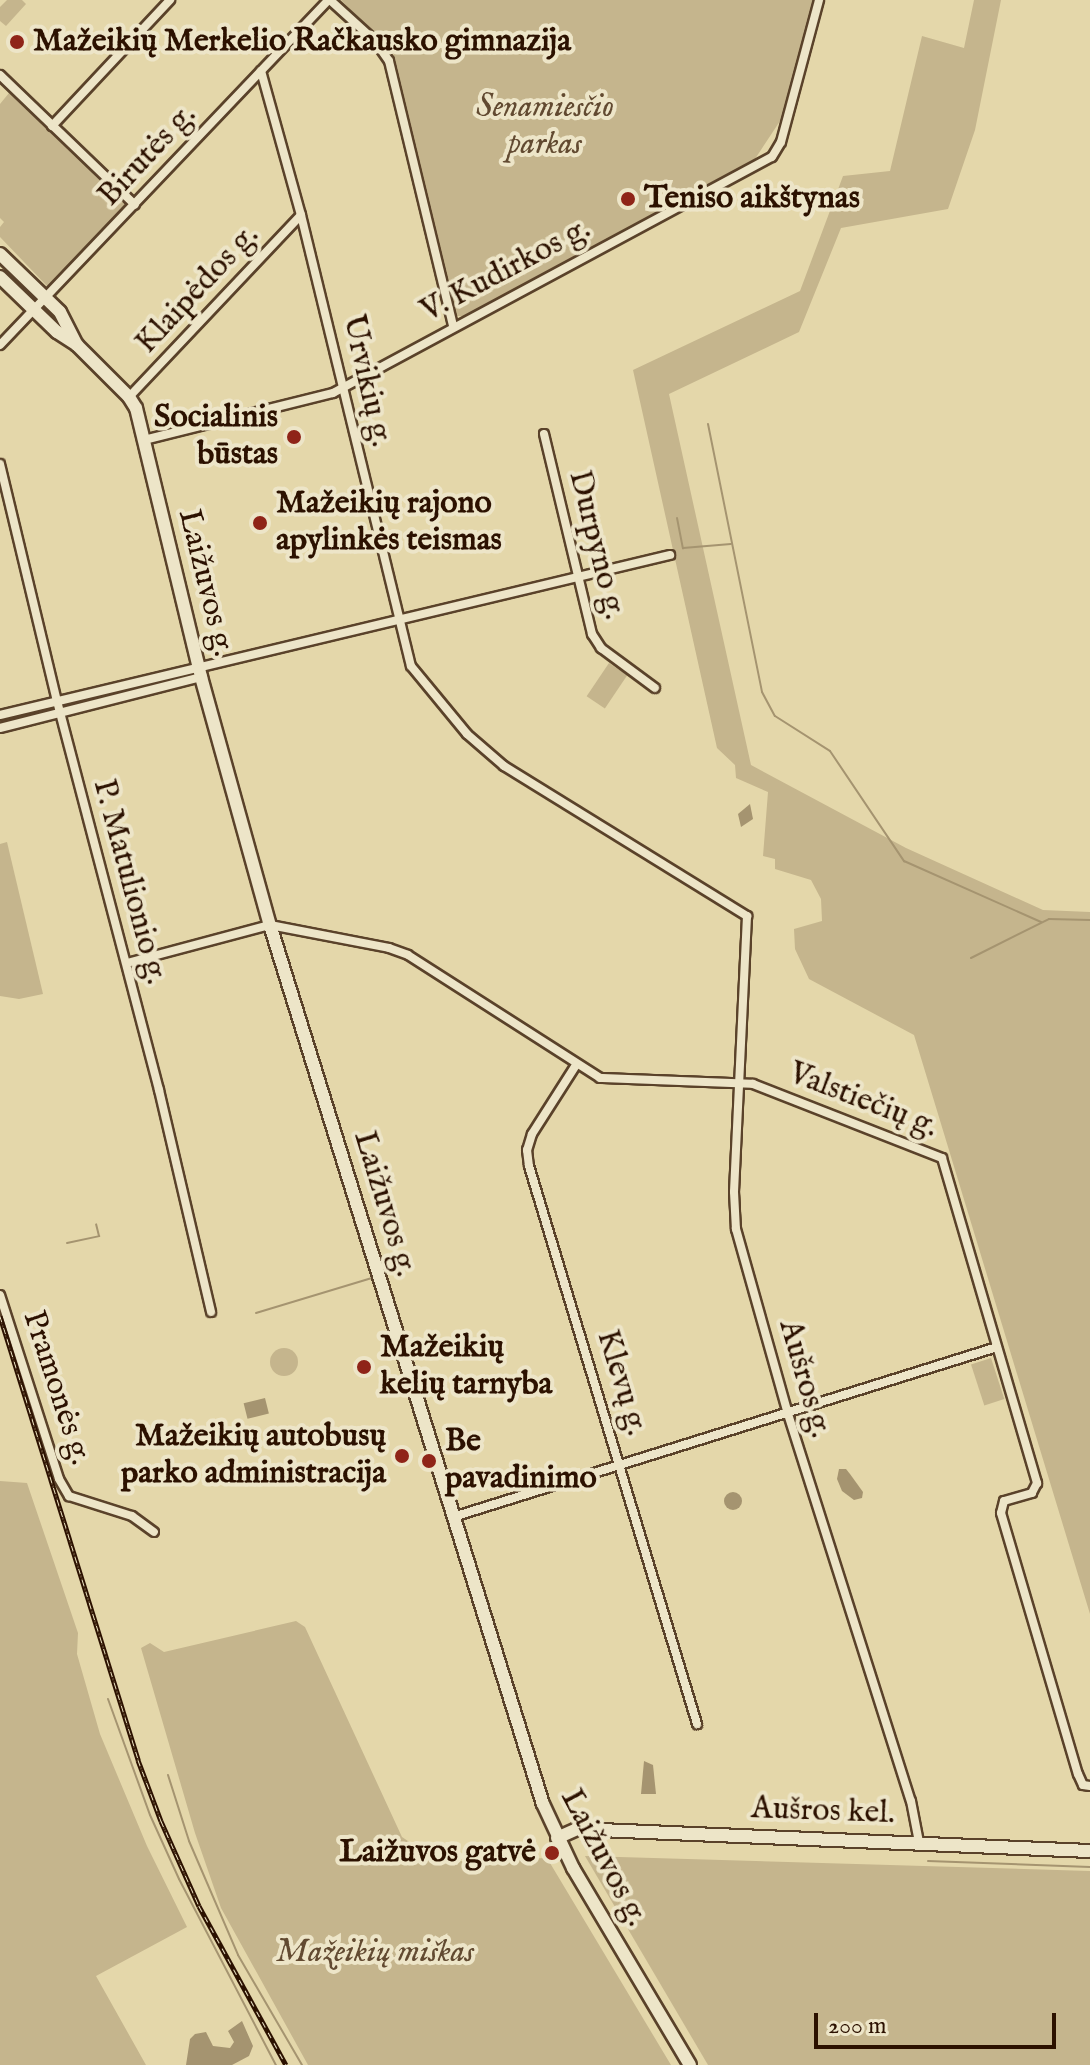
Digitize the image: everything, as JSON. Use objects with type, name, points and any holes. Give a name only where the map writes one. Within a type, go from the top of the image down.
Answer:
[{"type":"main road","points":[[0,254],[69,325],[77,345]]},
{"type":"main road","points":[[0,277],[77,345]]},
{"type":"main road","name":"Laižuvos g.","points":[[77,345],[129,397],[144,440],[200,671],[270,925],[543,1804],[557,1838],[690,2065]]},
{"type":"main road","name":"Aušros kel.","points":[[557,1838],[577,1829],[1090,1851]]},
{"type":"street","points":[[52,126],[170,0]]},
{"type":"street","points":[[330,0],[375,41],[389,61],[453,326]]},
{"type":"street","name":"Birutės g.","points":[[0,345],[330,0]]},
{"type":"street","name":"V. Kudirkos g.","points":[[144,440],[333,393],[772,157],[781,142],[819,0]]},
{"type":"street","name":"Urvikių g.","points":[[261,71],[301,215],[411,666],[485,751],[747,916]]},
{"type":"street","points":[[0,75],[135,205]]},
{"type":"street","name":"Klaipėdos g.","points":[[129,397],[301,215]]},
{"type":"street","name":"Durpyno g.","points":[[544,434],[592,634],[601,648],[655,688]]},
{"type":"street","name":"P. Matulionio g.","points":[[0,464],[60,713],[127,963],[211,1312]]},
{"type":"street","points":[[0,728],[397,618],[670,555]]},
{"type":"street","points":[[0,715],[200,671]]},
{"type":"street","name":"Aušros g.","points":[[747,916],[738,1082],[736,1229],[788,1414],[911,1801],[919,1842]]},
{"type":"street","points":[[127,963],[270,925]]},
{"type":"street","name":"Valstiečių g.","points":[[270,925],[408,955],[600,1078],[753,1084],[942,1158],[1037,1483],[1032,1493],[1004,1501],[1001,1513],[1078,1774],[1083,1785],[1090,1786]]},
{"type":"street","name":"Klevų g.","points":[[576,1065],[532,1134],[527,1150],[697,1724]]},
{"type":"street","name":"Pramonės g.","points":[[0,1295],[59,1479],[69,1496],[119,1510],[154,1532]]},
{"type":"street","points":[[453,1517],[997,1347]]},
{"type":"green space","points":[[7,0],[22,0],[26,4],[6,26],[0,21],[0,7]]},
{"type":"green space","name":"Senamiesčio parkas","points":[[341,0],[814,0],[782,118],[755,159],[464,316],[457,316],[394,55]]},
{"type":"green space","points":[[974,0],[1001,0],[975,130],[948,209],[841,228],[799,332],[669,394],[751,765],[906,848],[1043,910],[1090,912],[1090,1614],[914,1035],[809,979],[795,949],[794,929],[822,921],[821,899],[811,880],[775,869],[775,859],[763,856],[768,792],[736,778],[735,765],[717,748],[633,370],[800,291],[843,176],[890,171],[922,36],[964,48]]},
{"type":"green space","points":[[9,93],[125,205],[48,287],[0,237],[0,227],[4,222],[0,218],[0,104]]},
{"type":"green space","points":[[609,663],[627,675],[605,708],[587,696]]},
{"type":"green space","points":[[7,842],[43,994],[19,999],[0,996],[0,844]]},
{"type":"green space","points":[[284,1348],[294,1352],[298,1362],[294,1372],[284,1376],[274,1372],[270,1362],[274,1352]]},
{"type":"green space","points":[[991,1358],[1004,1399],[984,1405],[971,1364]]},
{"type":"green space","name":"Mažeikių miškas","points":[[0,1481],[27,1483],[78,1633],[77,1654],[100,1734],[147,1846],[187,1927],[96,1976],[146,2065],[0,2065]]},
{"type":"green space","name":"Mažeikių miškas","points":[[296,1621],[305,1627],[402,1837],[439,1862],[547,1858],[671,2065],[308,2065],[221,1908],[195,1833],[141,1648],[150,1643],[164,1652]]},
{"type":"green space","points":[[585,1856],[1090,1871],[1090,2065],[708,2065]]},
{"type":"shaded area","points":[[750,804],[753,819],[741,827],[738,814]]},
{"type":"shaded area","points":[[265,1398],[269,1414],[248,1419],[244,1403]]},
{"type":"shaded area","points":[[839,1469],[846,1469],[850,1474],[863,1492],[862,1498],[854,1500],[842,1491],[837,1479]]},
{"type":"shaded area","points":[[729,1492],[737,1492],[742,1501],[740,1508],[729,1510],[724,1505],[724,1497]]},
{"type":"shaded area","points":[[644,1761],[653,1765],[656,1794],[641,1794]]},
{"type":"shaded area","points":[[242,2021],[253,2046],[249,2056],[232,2065],[186,2065],[190,2039],[195,2034],[206,2032],[213,2046],[230,2048],[234,2042],[228,2031]]},
{"type":"waterway","points":[[708,424],[762,692],[775,716],[830,751],[904,861],[1041,922]]},
{"type":"waterway","points":[[677,518],[683,548],[731,544]]},
{"type":"waterway","points":[[971,958],[1049,919],[1090,920]]},
{"type":"waterway","points":[[67,1243],[99,1236],[96,1224]]},
{"type":"waterway","points":[[256,1313],[372,1278]]},
{"type":"waterway","points":[[108,1699],[150,1815],[179,1879],[276,2065]]},
{"type":"waterway","points":[[168,1775],[189,1841],[238,1955],[302,2065]]},
{"type":"waterway","points":[[928,1861],[1090,1867]]},
{"type":"railway","points":[[0,1316],[138,1760],[161,1821],[199,1906],[286,2065]]},
{"type":"place","name":"Mažeikių Merkelio Račkausko gimnazija","points":[[17,42]]},
{"type":"place","name":"Teniso aikštynas","points":[[628,199]]},
{"type":"place","name":"Socialinis būstas","points":[[294,437]]},
{"type":"place","name":"Mažeikių rajono apylinkės teismas","points":[[260,523]]},
{"type":"place","name":"Mažeikių kelių tarnyba","points":[[364,1367]]},
{"type":"place","name":"Mažeikių autobusų parko administracija","points":[[402,1456]]},
{"type":"place","name":"Be pavadinimo","points":[[429,1461]]},
{"type":"place","name":"Laižuvos gatvė","points":[[552,1853]]}]
